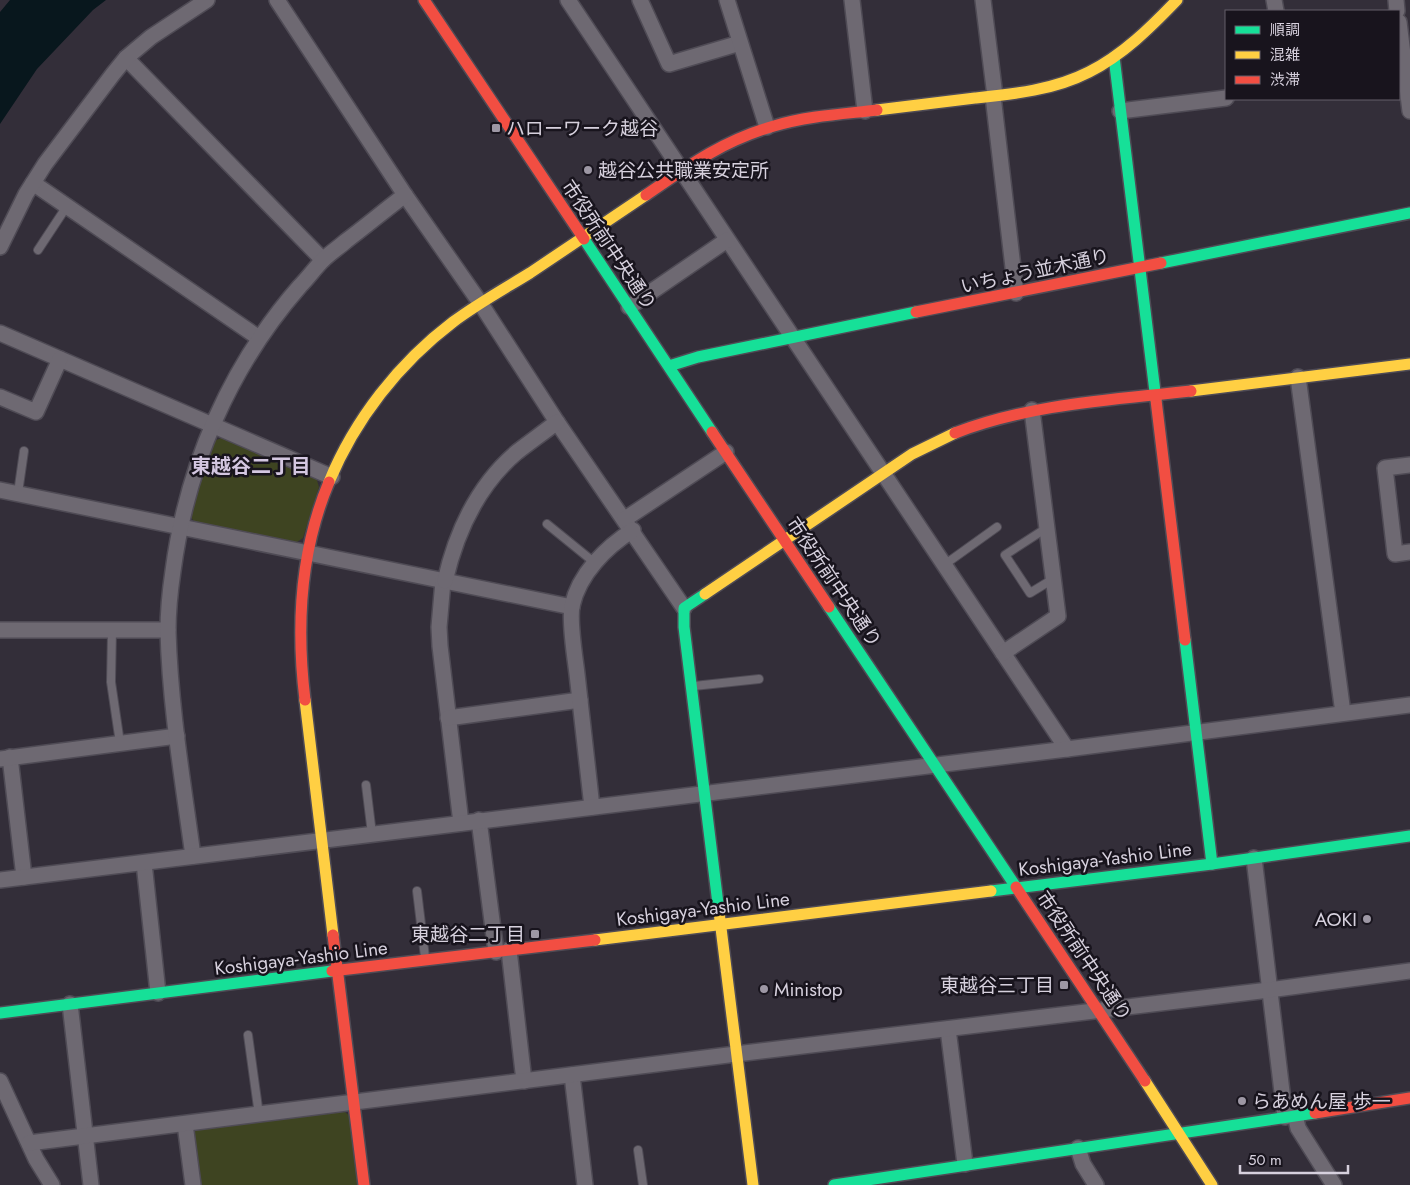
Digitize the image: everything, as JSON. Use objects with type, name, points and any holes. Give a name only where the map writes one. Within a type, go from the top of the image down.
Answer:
[{"type":"street","points":[[0,247],[13,218],[34,183],[61,143],[126,58],[151,37],[207,0]]},
{"type":"street","points":[[277,0],[405,195],[481,304],[557,422],[684,608],[684,627],[753,1185]]},
{"type":"street","name":"市役所前中央通り","points":[[424,0],[933,765],[1099,1010],[1181,1134],[1212,1185]]},
{"type":"street","points":[[568,0],[1067,749]]},
{"type":"street","points":[[640,0],[669,64],[740,43]]},
{"type":"street","points":[[727,0],[767,127]]},
{"type":"street","points":[[852,0],[865,111]]},
{"type":"street","points":[[983,0],[1016,293]]},
{"type":"street","points":[[364,1185],[303,686],[300,641],[301,604],[308,554],[316,520],[332,477],[358,426],[409,359],[432,338],[458,318],[717,149],[767,127],[813,118],[994,96],[1047,87],[1069,81],[1114,57],[1143,33],[1177,0]]},
{"type":"street","points":[[1400,31],[1410,111]]},
{"type":"street","points":[[1114,57],[1212,864]]},
{"type":"street","points":[[126,58],[323,260]]},
{"type":"street","points":[[1120,111],[1225,98]]},
{"type":"street","points":[[34,183],[259,338]]},
{"type":"street","points":[[193,856],[177,736],[168,630],[170,589],[179,527],[194,477],[212,425],[228,392],[259,338],[323,260],[405,195]]},
{"type":"street","name":"いちょう並木通り","points":[[669,366],[698,357],[792,337],[1410,213]]},
{"type":"street","points":[[629,306],[727,240]]},
{"type":"street","points":[[0,333],[332,477]]},
{"type":"street","points":[[0,397],[36,412],[60,359]]},
{"type":"street","points":[[684,608],[936,440],[969,426],[998,417],[1032,410],[1410,364]]},
{"type":"street","points":[[1298,377],[1343,713]]},
{"type":"street","points":[[1003,653],[1058,616],[1032,410]]},
{"type":"street","points":[[461,823],[440,646],[439,627],[444,581],[455,543],[464,522],[496,473],[516,453],[557,422]]},
{"type":"street","points":[[592,807],[573,645],[572,607],[582,581],[595,563],[629,525],[726,452]]},
{"type":"street","points":[[1410,465],[1385,468],[1395,554],[1410,552]]},
{"type":"street","points":[[0,490],[572,607]]},
{"type":"street","points":[[0,630],[168,630]]},
{"type":"street","points":[[448,718],[580,700]]},
{"type":"street","points":[[0,880],[1410,705]]},
{"type":"street","points":[[24,877],[5,758],[177,736]]},
{"type":"street","points":[[479,820],[524,1081]]},
{"type":"street","name":"Koshigaya-Yashio Line","points":[[0,1013],[426,959],[1212,864],[1410,836]]},
{"type":"street","points":[[1254,858],[1269,990],[1290,1116],[1334,1185]]},
{"type":"street","points":[[144,863],[158,993]]},
{"type":"street","points":[[29,1143],[1410,971]]},
{"type":"street","points":[[70,1004],[91,1185]]},
{"type":"street","points":[[948,1029],[965,1164]]},
{"type":"street","points":[[572,1075],[585,1185]]},
{"type":"street","points":[[0,1081],[36,1159],[52,1185]]},
{"type":"street","points":[[834,1185],[911,1179],[965,1164],[1181,1134],[1410,1098]]},
{"type":"street","points":[[185,1124],[193,1185]]},
{"type":"street","points":[[1078,1148],[1083,1164],[1096,1185]]},
{"type":"lane","points":[[38,250],[67,206]]},
{"type":"lane","points":[[18,493],[24,451]]},
{"type":"lane","points":[[547,524],[595,563]]},
{"type":"lane","points":[[1048,526],[1005,555],[1030,592],[1054,579]]},
{"type":"lane","points":[[944,565],[997,527]]},
{"type":"lane","points":[[112,630],[112,682],[120,744]]},
{"type":"lane","points":[[692,686],[759,679]]},
{"type":"lane","points":[[366,785],[372,834]]},
{"type":"lane","points":[[417,891],[426,959]]},
{"type":"lane","points":[[248,1035],[259,1115]]},
{"type":"lane","points":[[638,1150],[643,1185]]},
{"type":"green space","points":[[223,437],[316,477],[319,487],[303,538],[294,544],[195,523],[189,514],[212,442]]},
{"type":"green space","points":[[341,1109],[350,1116],[358,1185],[198,1185],[191,1134],[196,1127]]},
{"type":"shaded area","points":[[10,0],[106,0],[93,10],[37,69],[0,124],[0,12]]},
{"type":"traffic: fast","points":[[1114,57],[1156,400]]},
{"type":"traffic: fast","points":[[1161,263],[1410,213]]},
{"type":"traffic: fast","points":[[584,239],[712,432]]},
{"type":"traffic: fast","points":[[669,366],[698,357],[916,312]]},
{"type":"traffic: fast","points":[[705,594],[684,608],[684,627],[719,912]]},
{"type":"traffic: fast","points":[[829,607],[1016,887]]},
{"type":"traffic: fast","points":[[1185,640],[1212,864]]},
{"type":"traffic: fast","points":[[991,891],[1212,864],[1410,836]]},
{"type":"traffic: fast","points":[[0,1013],[332,971]]},
{"type":"traffic: fast","points":[[834,1185],[1315,1113]]},
{"type":"traffic: slow","points":[[877,110],[1019,93],[1048,87],[1076,78],[1101,65],[1125,49],[1177,0]]},
{"type":"traffic: slow","points":[[329,482],[365,414],[414,355],[453,322],[646,195]]},
{"type":"traffic: slow","points":[[1191,391],[1410,364]]},
{"type":"traffic: slow","points":[[705,594],[912,454],[955,433]]},
{"type":"traffic: slow","points":[[305,700],[333,935]]},
{"type":"traffic: slow","points":[[595,940],[991,891]]},
{"type":"traffic: slow","points":[[719,912],[753,1185]]},
{"type":"traffic: slow","points":[[1145,1081],[1212,1185]]},
{"type":"traffic: jam","points":[[424,0],[584,239]]},
{"type":"traffic: jam","points":[[646,195],[707,155],[756,132],[799,120],[877,110]]},
{"type":"traffic: jam","points":[[916,312],[1161,263]]},
{"type":"traffic: jam","points":[[955,433],[983,423],[1042,409],[1191,391]]},
{"type":"traffic: jam","points":[[1156,400],[1185,640]]},
{"type":"traffic: jam","points":[[712,432],[829,607]]},
{"type":"traffic: jam","points":[[305,700],[301,644],[303,589],[312,535],[319,508],[329,482]]},
{"type":"traffic: jam","points":[[1016,887],[1145,1081]]},
{"type":"traffic: jam","points":[[333,935],[364,1185]]},
{"type":"traffic: jam","points":[[332,971],[595,940]]},
{"type":"traffic: jam","points":[[1315,1113],[1410,1098]]},
{"type":"place","name":"ハローワーク越谷","points":[[496,128]]},
{"type":"place","name":"越谷公共職業安定所","points":[[588,170]]},
{"type":"place","name":"AOKI","points":[[1367,919]]},
{"type":"place","name":"東越谷二丁目","points":[[535,934]]},
{"type":"place","name":"東越谷三丁目","points":[[1064,985]]},
{"type":"place","name":"Ministop","points":[[764,989]]},
{"type":"place","name":"らあめん屋 歩一","points":[[1242,1101]]},
{"type":"district","name":"東越谷二丁目","points":[[251,466]]}]
